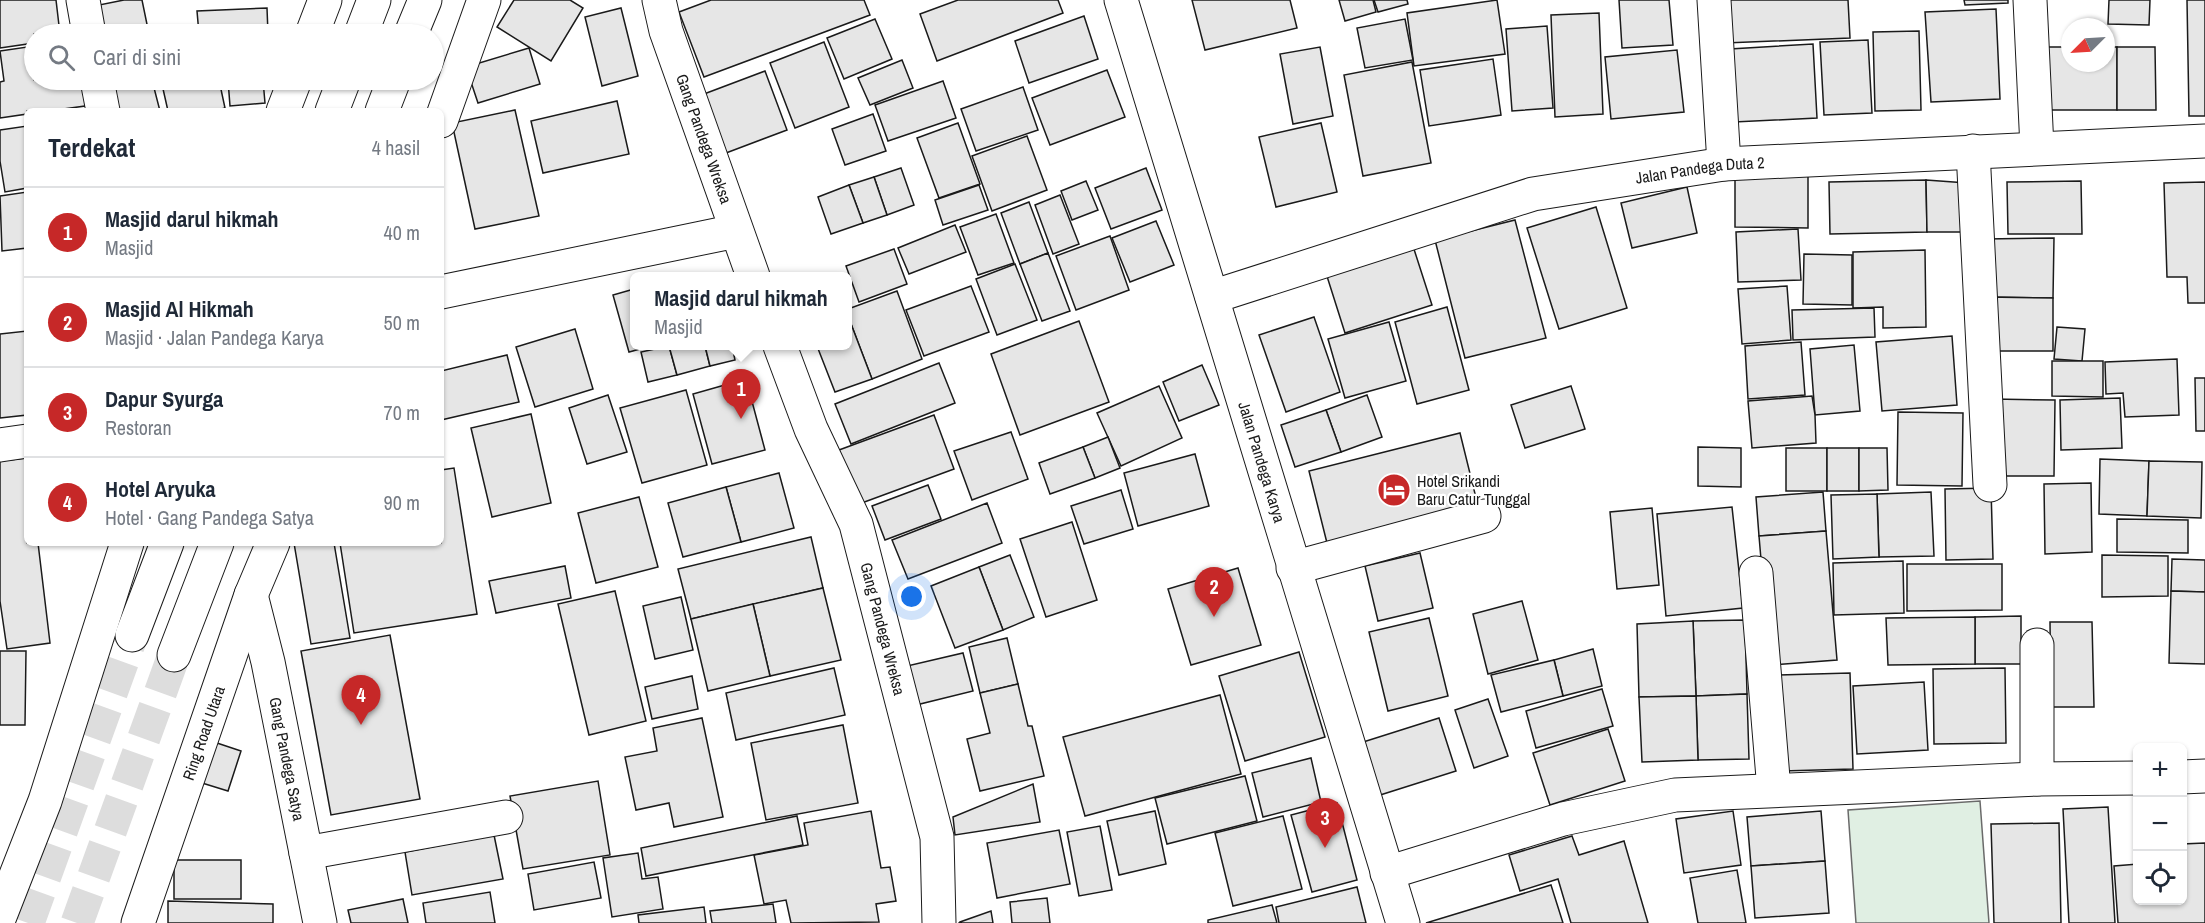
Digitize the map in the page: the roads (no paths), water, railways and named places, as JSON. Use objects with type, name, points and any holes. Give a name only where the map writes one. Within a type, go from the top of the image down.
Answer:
[{"type":"main road","points":[[83,0],[87,24]]},
{"type":"main road","points":[[316,24],[325,0]]},
{"type":"main road","points":[[365,24],[374,0]]},
{"type":"main road","points":[[415,24],[425,0]]},
{"type":"main road","points":[[444,113],[484,0]]},
{"type":"main road","name":"Gang Pandega Wreksa","points":[[659,0],[666,31],[751,272]]},
{"type":"main road","name":"Jalan Pandega Karya","points":[[1121,0],[1403,923]]},
{"type":"main road","points":[[1714,0],[1724,164]]},
{"type":"main road","points":[[2030,0],[2037,148]]},
{"type":"main road","points":[[99,90],[102,108]]},
{"type":"main road","points":[[285,108],[291,90]]},
{"type":"main road","points":[[333,108],[340,90]]},
{"type":"main road","points":[[383,108],[390,90]]},
{"type":"main road","name":"Jalan Pandega Duta 2","points":[[1212,297],[1533,194],[1724,164],[2205,141]]},
{"type":"main road","points":[[1973,151],[1990,485]]},
{"type":"main road","points":[[444,291],[736,231]]},
{"type":"main road","name":"Gang Pandega Wreksa","points":[[782,350],[811,429],[856,524],[937,837],[939,923]]},
{"type":"main road","points":[[0,445],[24,441]]},
{"type":"main road","points":[[1293,568],[1484,516]]},
{"type":"main road","points":[[0,916],[45,801],[126,546]]},
{"type":"main road","points":[[132,635],[166,546]]},
{"type":"main road","points":[[174,655],[216,546]]},
{"type":"main road","name":"Ring Road Utara","points":[[138,923],[251,595],[272,546]]},
{"type":"main road","points":[[1755,573],[1774,790]]},
{"type":"main road","name":"Gang Pandega Satya","points":[[251,595],[268,662],[320,923]]},
{"type":"main road","points":[[2037,645],[2037,779]]},
{"type":"main road","points":[[2187,777],[2205,776]]},
{"type":"main road","points":[[1387,873],[1563,819],[1675,795],[2037,779],[2133,778]]},
{"type":"main road","points":[[306,853],[506,817]]},
{"type":"tunnel","points":[[28,923],[132,635]]},
{"type":"tunnel","points":[[77,923],[174,655]]},
{"type":"place","name":"Masjid darul hikmah","points":[[741,419]]},
{"type":"place","name":"Hotel Srikandi Baru Catur Tunggal","points":[[1394,490]]},
{"type":"place","name":"Masjid Al Hikmah","points":[[1214,617]]},
{"type":"place","name":"Hotel Aryuka","points":[[361,725]]},
{"type":"place","name":"Dapur Syurga","points":[[1325,848]]}]
